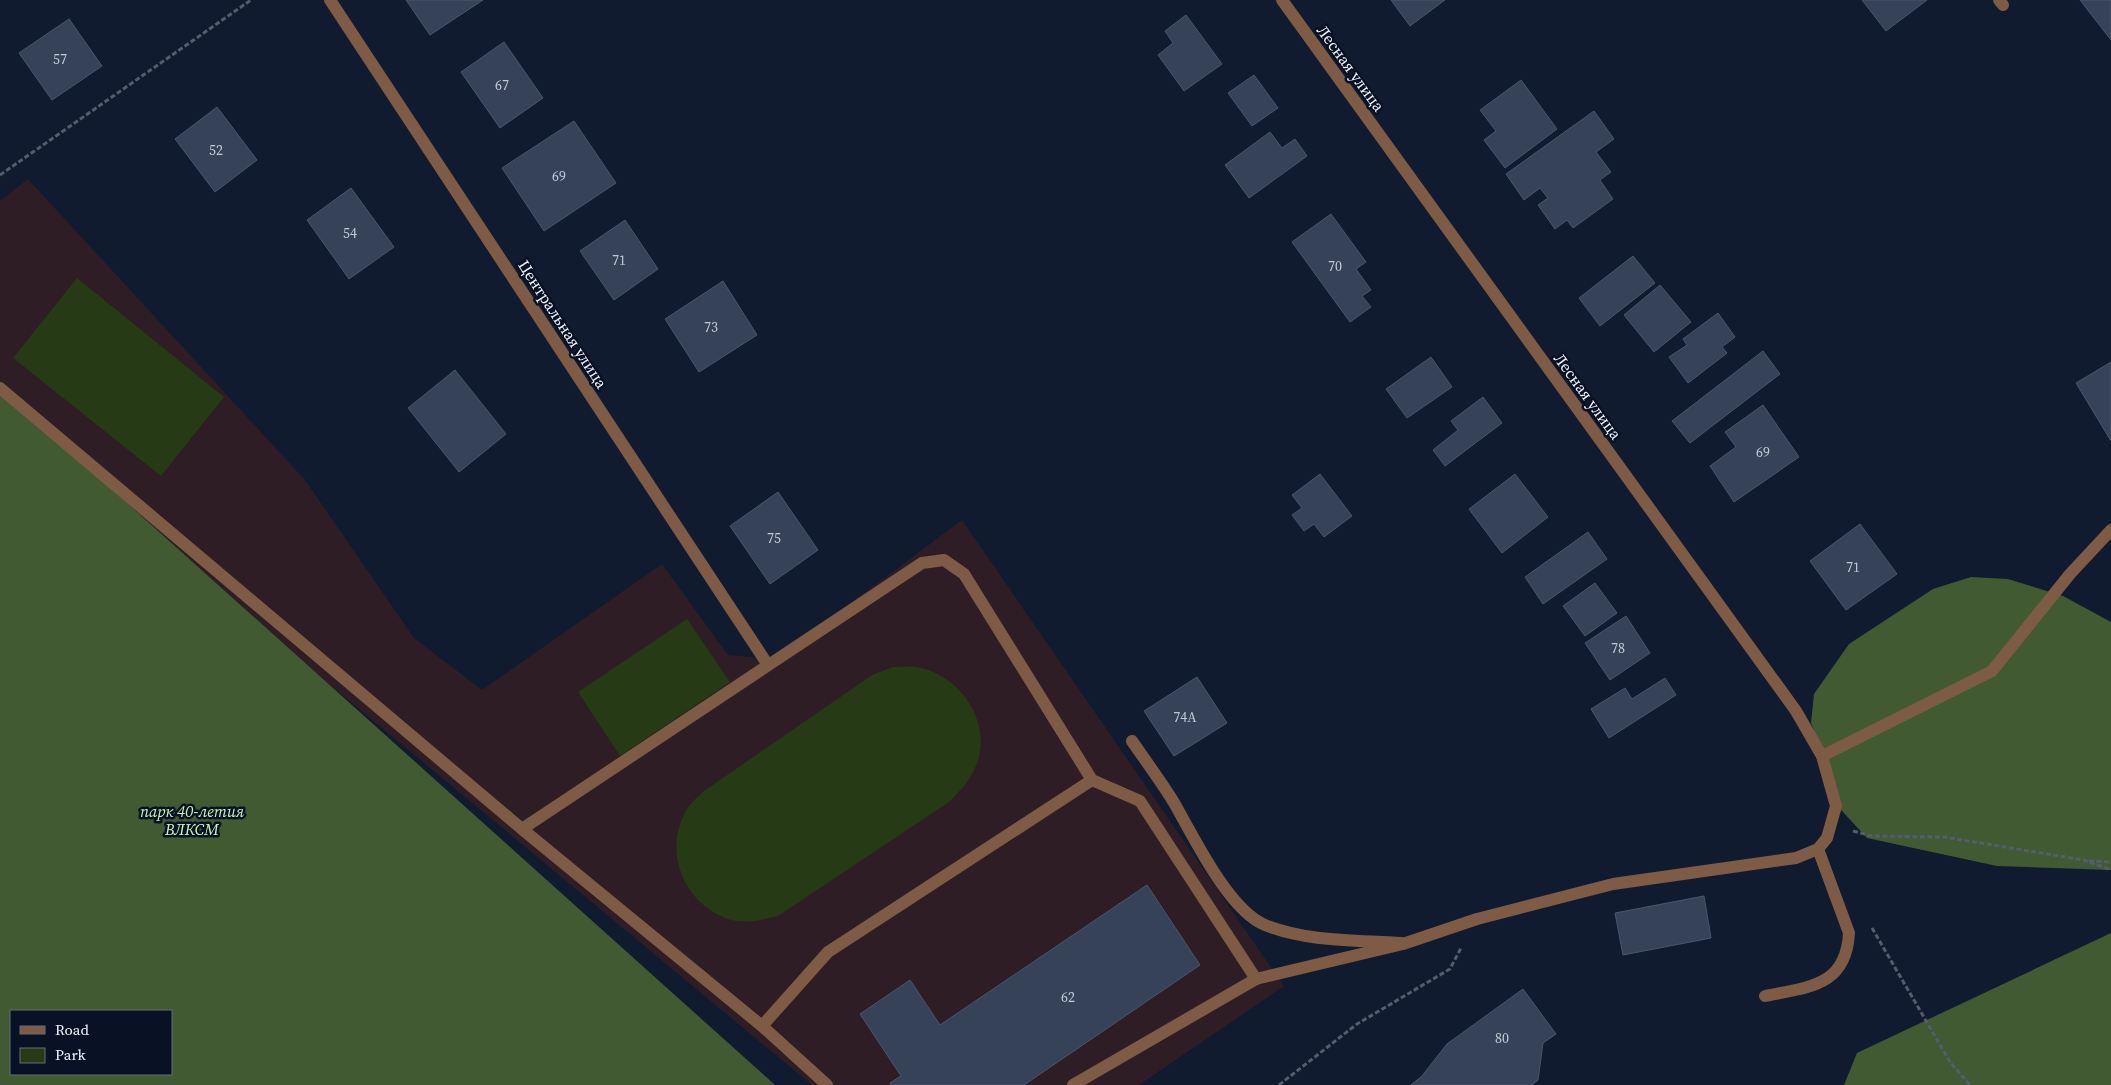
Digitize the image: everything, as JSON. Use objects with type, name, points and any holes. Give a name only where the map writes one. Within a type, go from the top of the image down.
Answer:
[{"type":"street","name":"Центральная улица","points":[[330,0],[768,665]]},
{"type":"street","name":"Лесная улица","points":[[1282,0],[1796,712],[1822,756],[1836,806],[1831,825]]},
{"type":"street","points":[[0,388],[522,829],[762,1026],[827,1085]]},
{"type":"street","points":[[1822,756],[1992,671],[2070,574],[2111,530]]},
{"type":"street","points":[[522,829],[922,563],[944,560],[964,574],[1092,780],[1140,801],[1256,979]]},
{"type":"street","points":[[1132,740],[1230,895],[1244,910],[1264,925],[1300,935],[1404,944]]},
{"type":"street","points":[[762,1026],[828,952],[1092,780]]},
{"type":"street","points":[[1073,1085],[1256,979],[1404,944],[1477,919],[1613,884],[1796,858],[1818,848],[1827,838],[1831,825]]},
{"type":"street","points":[[1765,996],[1820,983],[1836,973],[1845,960],[1849,933],[1818,848]]},
{"type":"path","points":[[0,174],[251,0]]},
{"type":"path","points":[[1831,825],[1872,836],[1944,837],[2084,860],[2111,862]]},
{"type":"path","points":[[2084,860],[2111,870]]},
{"type":"path","points":[[1280,1085],[1357,1024],[1450,969],[1477,919]]},
{"type":"path","points":[[1871,926],[1950,1062],[1970,1085]]},
{"type":"shaded area","points":[[28,179],[305,480],[414,638],[482,690],[662,564],[728,655],[776,659],[962,520],[1284,986],[1139,1085],[812,1085],[0,411],[0,201]]},
{"type":"green space","points":[[77,278],[224,397],[161,476],[13,358]]},
{"type":"green space","name":"парк 40-летия ВЛКСМ","points":[[0,389],[775,1085],[0,1085]]},
{"type":"green space","points":[[1971,577],[2008,579],[2063,596],[2111,622],[2111,870],[1997,866],[1867,838],[1830,798],[1823,753],[1811,723],[1814,694],[1849,644],[1933,589]]},
{"type":"green space","points":[[687,619],[730,682],[620,756],[578,692]]},
{"type":"green space","points":[[893,667],[916,667],[932,672],[947,680],[960,691],[970,704],[977,719],[981,735],[980,752],[973,773],[967,782],[949,802],[778,916],[752,921],[738,921],[725,918],[710,910],[698,900],[688,887],[681,873],[677,858],[676,842],[679,826],[690,805],[704,791],[872,675]]},
{"type":"green space","points":[[2111,933],[2111,1085],[1844,1085],[1857,1053]]},
{"type":"building","points":[[406,0],[483,0],[430,35]]},
{"type":"building","points":[[1391,0],[1445,0],[1410,26]]},
{"type":"building","points":[[1862,0],[1927,0],[1886,31]]},
{"type":"building","points":[[2080,0],[2111,0],[2111,40]]},
{"type":"building","points":[[1186,15],[1222,64],[1184,91],[1158,55],[1173,43],[1165,31]]},
{"type":"building","points":[[69,19],[102,66],[52,100],[19,53]]},
{"type":"building","points":[[504,42],[543,98],[500,128],[461,72]]},
{"type":"building","points":[[1254,75],[1278,108],[1252,126],[1228,93]]},
{"type":"building","points":[[1521,80],[1557,129],[1505,168],[1484,140],[1496,131],[1480,110]]},
{"type":"building","points":[[217,107],[257,160],[215,192],[175,139]]},
{"type":"building","points":[[1594,111],[1614,139],[1596,152],[1611,172],[1600,180],[1613,199],[1573,228],[1567,220],[1555,229],[1538,205],[1548,198],[1540,188],[1524,200],[1506,174]]},
{"type":"building","points":[[574,121],[616,183],[544,231],[502,168]]},
{"type":"building","points":[[1270,132],[1282,148],[1295,139],[1307,156],[1249,198],[1225,165]]},
{"type":"building","points":[[351,188],[394,247],[349,279],[307,220]]},
{"type":"building","points":[[1331,214],[1366,262],[1356,269],[1371,290],[1362,296],[1371,307],[1350,322],[1292,242]]},
{"type":"building","points":[[625,220],[658,269],[614,300],[580,251]]},
{"type":"building","points":[[1633,256],[1655,283],[1600,326],[1579,298]]},
{"type":"building","points":[[723,281],[757,335],[699,372],[665,319]]},
{"type":"building","points":[[1660,285],[1691,322],[1654,352],[1624,315]]},
{"type":"building","points":[[1718,313],[1735,337],[1722,347],[1727,353],[1688,383],[1669,357],[1687,345],[1683,339]]},
{"type":"building","points":[[1763,351],[1780,374],[1690,443],[1672,421]]},
{"type":"building","points":[[1431,357],[1452,387],[1407,418],[1386,389]]},
{"type":"building","points":[[2111,362],[2111,441],[2076,383]]},
{"type":"building","points":[[455,370],[506,434],[459,472],[408,408]]},
{"type":"building","points":[[1483,397],[1502,423],[1445,466],[1433,450],[1458,430],[1451,421]]},
{"type":"building","points":[[1763,405],[1799,457],[1734,502],[1710,466],[1736,447],[1725,432]]},
{"type":"building","points":[[1320,474],[1352,516],[1324,537],[1314,524],[1304,531],[1292,515],[1302,508],[1292,495]]},
{"type":"building","points":[[1515,474],[1548,517],[1502,553],[1469,509]]},
{"type":"building","points":[[778,492],[818,550],[770,584],[730,526]]},
{"type":"building","points":[[1860,524],[1897,574],[1846,610],[1810,561]]},
{"type":"building","points":[[1588,532],[1607,559],[1543,604],[1525,577]]},
{"type":"building","points":[[1595,583],[1617,613],[1585,636],[1563,606]]},
{"type":"building","points":[[1626,616],[1650,653],[1610,680],[1585,643]]},
{"type":"building","points":[[1197,677],[1227,723],[1174,756],[1144,711]]},
{"type":"building","points":[[1665,678],[1676,695],[1609,738],[1591,709],[1625,688],[1632,699]]},
{"type":"building","points":[[1147,885],[1200,965],[1024,1085],[891,1085],[890,1083],[901,1076],[860,1014],[910,980],[940,1025]]},
{"type":"building","points":[[1704,896],[1711,938],[1623,955],[1615,913]]},
{"type":"building","points":[[1523,989],[1556,1034],[1543,1043],[1538,1080],[1532,1085],[1411,1085],[1422,1076],[1447,1044]]}]
